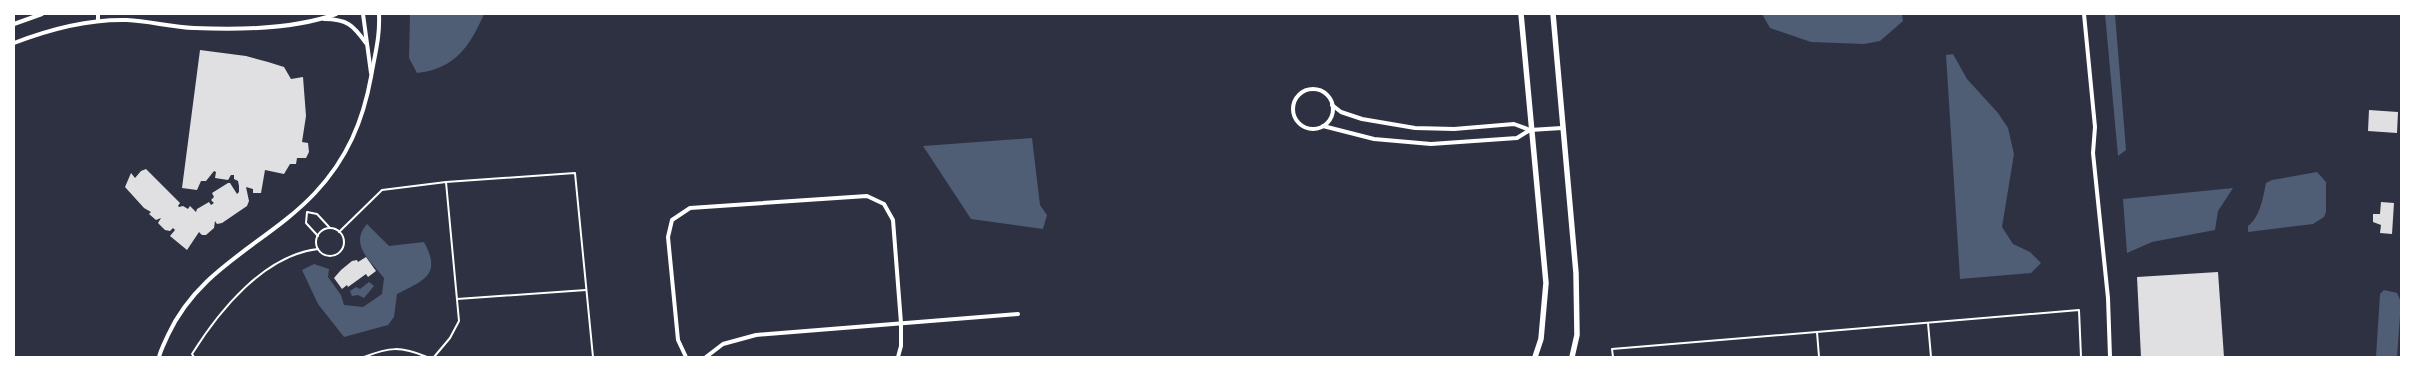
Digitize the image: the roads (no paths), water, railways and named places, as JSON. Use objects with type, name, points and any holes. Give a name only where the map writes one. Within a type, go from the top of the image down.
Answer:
[{"type":"main road","points":[[1521,14],[1530,130],[1546,283],[1541,339],[1535,357]]},
{"type":"main road","points":[[1553,14],[1576,273],[1577,335],[1572,357]]},
{"type":"street","points":[[14,24],[42,14]]},
{"type":"street","points":[[98,14],[98,21]]},
{"type":"street","points":[[14,43],[58,29],[98,21],[127,20],[201,28],[262,27],[322,19],[336,14]]},
{"type":"street","points":[[363,14],[371,76]]},
{"type":"street","points":[[159,357],[178,315],[199,287],[302,206],[329,178],[343,157],[363,114],[380,36],[379,14]]},
{"type":"street","points":[[2084,14],[2096,126],[2093,153],[2108,298],[2110,357]]},
{"type":"street","points":[[322,19],[345,21],[357,31],[366,43]]},
{"type":"street","points":[[1324,126],[1331,117],[1332,105],[1329,97],[1315,89],[1305,91],[1296,98],[1293,110],[1299,123],[1310,128],[1324,126],[1374,139],[1431,144],[1517,138],[1530,130]]},
{"type":"street","points":[[1332,105],[1341,112],[1392,126],[1434,129],[1514,124],[1530,130],[1562,128]]},
{"type":"street","points":[[686,357],[678,340],[668,237],[672,220],[690,208],[867,196],[884,204],[893,220],[901,323],[901,346],[898,357]]},
{"type":"street","points":[[706,357],[722,344],[740,337],[1018,314]]},
{"type":"lane","points":[[338,232],[382,190],[446,182],[575,173],[593,357]]},
{"type":"lane","points":[[434,357],[450,338],[459,321],[446,182]]},
{"type":"lane","points":[[302,206],[307,212],[317,214],[330,229],[338,232],[344,243],[338,254],[329,256],[318,249]]},
{"type":"lane","points":[[307,212],[306,223],[318,236],[318,249]]},
{"type":"lane","points":[[318,236],[323,231],[330,229]]},
{"type":"lane","points":[[194,357],[192,354],[214,321],[267,268],[318,249]]},
{"type":"lane","points":[[457,299],[586,290]]},
{"type":"lane","points":[[1613,357],[1612,348],[1928,324],[2078,310],[2081,357]]},
{"type":"lane","points":[[1928,324],[1931,357]]},
{"type":"lane","points":[[1817,332],[1819,357]]},
{"type":"lane","points":[[364,357],[382,350],[398,347],[427,357]]},
{"type":"water","points":[[410,14],[484,14],[479,26],[467,46],[460,54],[442,67],[417,73],[409,58]]},
{"type":"water","points":[[1762,14],[1902,14],[1903,21],[1880,41],[1864,44],[1811,42],[1770,28]]},
{"type":"water","points":[[2105,14],[2115,14],[2126,150],[2118,156]]},
{"type":"water","points":[[1953,54],[1967,79],[1998,113],[2008,128],[2014,154],[2002,227],[2013,244],[2030,252],[2041,263],[2031,273],[1960,279],[1946,55]]},
{"type":"water","points":[[1032,138],[1040,205],[1047,215],[1043,229],[971,219],[923,146]]},
{"type":"water","points":[[2317,172],[2326,182],[2326,212],[2324,217],[2313,224],[2248,232],[2248,226],[2255,218],[2260,207],[2266,183],[2272,180]]},
{"type":"water","points":[[2233,188],[2218,211],[2215,230],[2152,242],[2127,253],[2123,199]]},
{"type":"water","points":[[367,224],[389,246],[424,242],[431,262],[430,269],[422,280],[397,294],[394,317],[388,325],[344,337],[318,304],[302,270],[314,264],[329,269],[328,277],[341,295],[344,305],[363,307],[382,294],[384,278],[368,259],[361,246],[360,239]]},
{"type":"water","points":[[369,282],[374,286],[364,298],[358,295],[352,296],[350,291],[356,287],[360,289]]},
{"type":"water","points":[[2384,290],[2397,293],[2401,302],[2397,357],[2376,357],[2380,294]]}]
